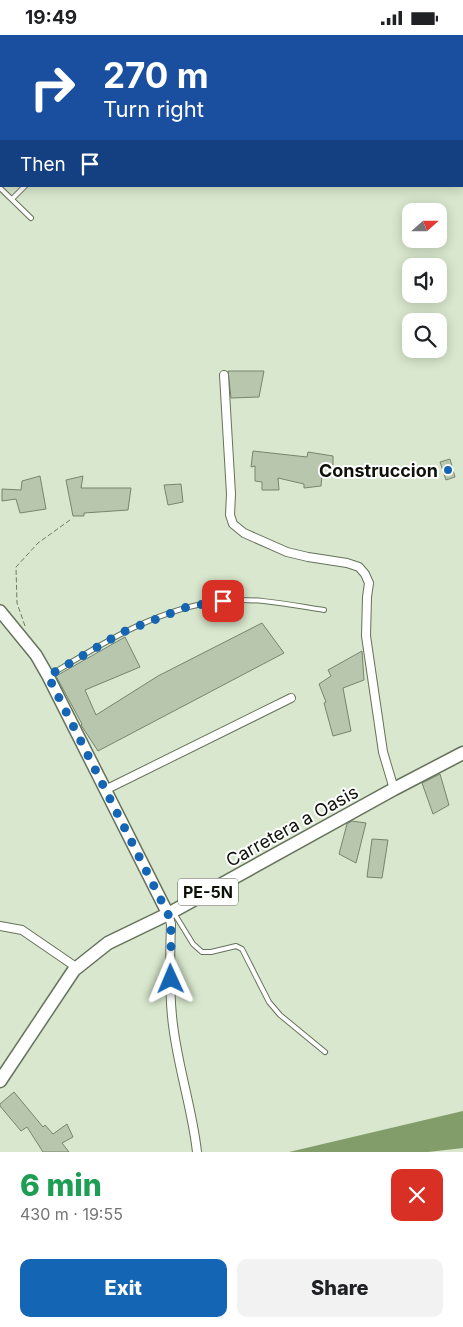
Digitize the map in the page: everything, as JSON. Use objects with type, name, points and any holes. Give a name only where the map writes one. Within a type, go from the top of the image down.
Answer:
[{"type":"main road","name":"Carretera a Oasis","points":[[0,1081],[76,967],[108,943],[170,913],[463,753]]},
{"type":"street","points":[[224,375],[231,494],[230,515],[233,524],[244,533],[287,552],[359,567],[369,583],[366,636],[383,752],[394,789]]},
{"type":"street","points":[[0,611],[36,655],[48,676],[170,913],[172,1016],[197,1152]]},
{"type":"street","points":[[105,790],[292,697]]},
{"type":"street","points":[[0,926],[22,930],[76,967]]},
{"type":"lane","points":[[12,199],[24,187]]},
{"type":"lane","points":[[0,188],[30,218]]},
{"type":"lane","points":[[48,676],[123,632],[187,607],[223,601],[256,601],[324,610]]},
{"type":"lane","points":[[170,913],[193,944],[202,952],[236,947],[242,949],[270,1002],[280,1015],[325,1052]]},
{"type":"path","points":[[26,629],[17,603],[16,567],[38,543],[70,520]]},
{"type":"shaded area","points":[[463,1111],[463,1148],[428,1152],[289,1152]]},
{"type":"building","points":[[228,371],[264,371],[259,397],[231,398]]},
{"type":"building","points":[[253,451],[307,457],[308,452],[333,456],[333,465],[323,465],[321,486],[304,488],[304,484],[278,478],[279,490],[262,490],[262,482],[255,481],[255,466],[251,467]]},
{"type":"building","name":"Construccion","points":[[450,459],[455,477],[446,480],[440,462]]},
{"type":"building","points":[[40,476],[46,509],[20,513],[16,499],[2,501],[2,489],[21,490],[22,481]]},
{"type":"building","points":[[83,476],[81,488],[131,488],[128,510],[84,513],[84,516],[73,516],[66,480]]},
{"type":"building","points":[[181,484],[183,502],[168,505],[164,485]]},
{"type":"building","points":[[262,623],[284,653],[98,751],[81,725],[56,676],[125,637],[140,667],[85,690],[96,715],[158,676]]},
{"type":"building","points":[[362,651],[364,680],[343,688],[351,731],[333,736],[324,703],[326,702],[319,684],[331,676],[328,670]]},
{"type":"building","points":[[440,774],[449,805],[433,814],[422,783]]},
{"type":"building","points":[[352,821],[366,823],[356,863],[339,854],[347,824]]},
{"type":"building","points":[[372,839],[388,840],[382,878],[367,877]]},
{"type":"building","points":[[14,1092],[43,1127],[45,1125],[53,1134],[67,1124],[73,1137],[62,1143],[69,1152],[43,1152],[27,1127],[21,1131],[0,1106]]},
{"type":"place","name":"Construccion","points":[[448,470]]},
{"type":"route","points":[[171,979],[171,924],[168,914],[48,676],[123,632],[187,607],[223,601]]}]
